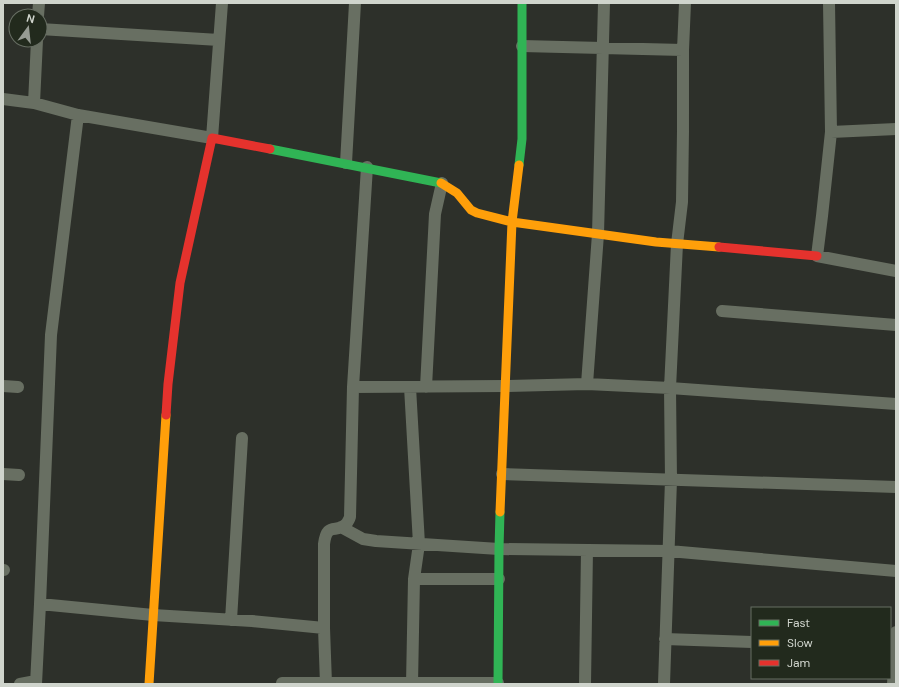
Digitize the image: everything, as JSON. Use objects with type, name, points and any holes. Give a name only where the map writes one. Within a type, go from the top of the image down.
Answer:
[{"type":"street","points":[[149,684],[152,615],[168,384],[180,283],[212,138],[222,3]]},
{"type":"street","points":[[346,163],[356,3]]},
{"type":"street","points":[[282,683],[498,684],[499,549],[512,222],[522,139],[522,3]]},
{"type":"street","points":[[587,384],[598,234],[604,3]]},
{"type":"street","points":[[664,684],[671,480],[670,388],[677,244],[682,202],[684,131],[683,50],[685,3]]},
{"type":"street","points":[[816,256],[831,132],[829,3]]},
{"type":"street","points":[[48,29],[219,40]]},
{"type":"street","points":[[522,46],[683,50]]},
{"type":"street","points":[[34,104],[37,48]]},
{"type":"street","points":[[3,99],[34,104],[78,115],[368,167],[442,183],[457,193],[470,210],[512,222],[677,244],[816,256],[896,271]]},
{"type":"street","points":[[20,684],[36,683],[51,335],[78,115]]},
{"type":"street","points":[[831,132],[896,128]]},
{"type":"street","points":[[326,684],[324,544],[325,535],[331,529],[341,527],[347,523],[350,517],[353,387],[368,167]]},
{"type":"street","points":[[426,387],[435,214],[442,183]]},
{"type":"street","points":[[722,312],[896,325]]},
{"type":"street","points":[[353,387],[587,384],[670,388],[896,404]]},
{"type":"street","points":[[3,386],[18,387]]},
{"type":"street","points":[[410,387],[419,544],[414,579],[412,684]]},
{"type":"street","points":[[231,620],[242,438]]},
{"type":"street","points":[[3,474],[19,475]]},
{"type":"street","points":[[502,474],[896,487]]},
{"type":"street","points":[[341,527],[363,539],[419,544],[499,549],[669,551],[896,572]]},
{"type":"street","points":[[585,684],[587,550]]},
{"type":"street","points":[[414,579],[499,579]]},
{"type":"street","points":[[40,604],[152,615],[324,628]]},
{"type":"street","points":[[893,684],[893,648],[896,632]]},
{"type":"street","points":[[665,639],[751,642]]},
{"type":"traffic: fast","points":[[519,165],[522,139],[522,3]]},
{"type":"traffic: fast","points":[[270,149],[441,183]]},
{"type":"traffic: fast","points":[[498,684],[500,512]]},
{"type":"traffic: slow","points":[[500,512],[512,222],[519,165]]},
{"type":"traffic: slow","points":[[441,183],[457,193],[471,210],[512,222],[656,242],[719,247]]},
{"type":"traffic: slow","points":[[149,684],[166,415]]},
{"type":"traffic: jam","points":[[166,415],[168,384],[180,283],[212,138],[270,149]]},
{"type":"traffic: jam","points":[[719,247],[817,256]]}]
